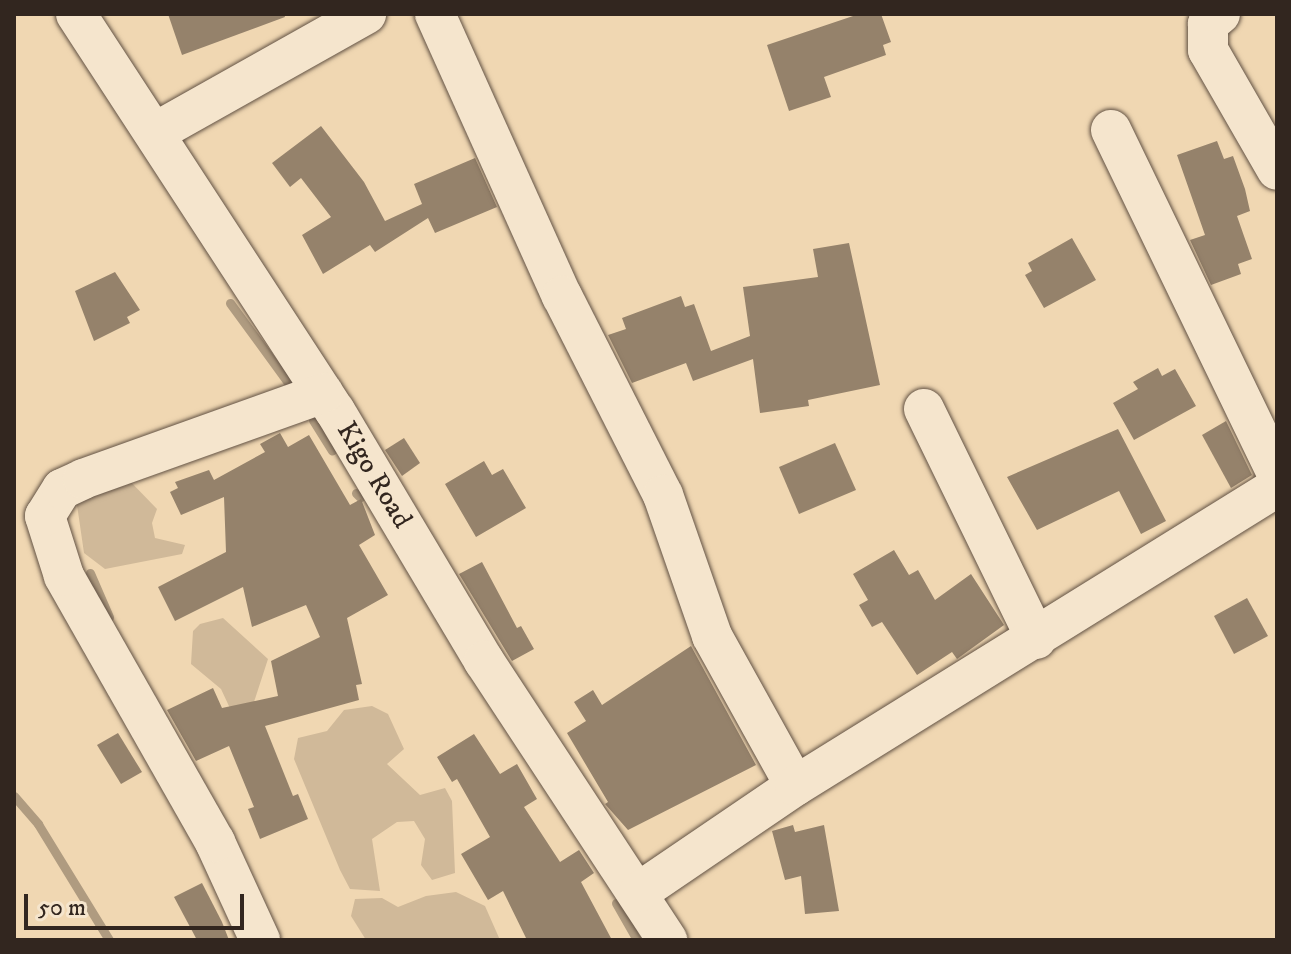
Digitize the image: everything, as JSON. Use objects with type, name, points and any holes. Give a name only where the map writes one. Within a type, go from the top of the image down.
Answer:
[{"type":"street","name":"Kigo Road","points":[[76,14],[156,132],[323,393],[484,661],[639,892],[667,940]]},
{"type":"street","points":[[156,132],[366,14]]},
{"type":"street","points":[[435,14],[568,310],[663,495],[712,636],[795,786]]},
{"type":"street","points":[[1220,14],[1208,24],[1208,50],[1277,170]]},
{"type":"street","points":[[1111,130],[1277,474]]},
{"type":"street","points":[[260,940],[215,842],[64,576],[45,516],[62,489],[83,479],[323,393]]},
{"type":"street","points":[[924,409],[1036,639]]},
{"type":"street","points":[[639,892],[795,786],[1277,487]]},
{"type":"shaded area","points":[[126,477],[157,509],[152,523],[155,538],[185,545],[182,554],[105,569],[84,553],[77,505],[85,490]]},
{"type":"shaded area","points":[[223,618],[268,659],[252,708],[235,719],[221,689],[191,664],[193,631],[200,624]]},
{"type":"shaded area","points":[[372,706],[388,714],[404,749],[387,764],[420,795],[445,788],[452,801],[455,873],[432,880],[421,865],[425,839],[414,821],[397,822],[372,839],[380,891],[350,889],[340,870],[294,759],[298,738],[327,731],[344,710]]},
{"type":"shaded area","points":[[456,892],[485,906],[500,940],[366,940],[351,916],[355,899],[382,898],[398,907],[426,896]]},
{"type":"building","points":[[168,14],[284,14],[285,17],[182,55]]},
{"type":"building","points":[[859,14],[881,14],[891,42],[883,45],[886,55],[824,77],[831,97],[789,111],[767,45]]},
{"type":"building","points":[[321,126],[364,182],[385,221],[422,204],[414,184],[475,158],[497,207],[435,233],[428,218],[375,252],[370,245],[323,274],[302,235],[331,217],[301,178],[290,187],[272,163]]},
{"type":"building","points":[[1217,141],[1224,159],[1233,156],[1245,189],[1250,211],[1237,216],[1252,259],[1238,264],[1241,274],[1211,285],[1190,240],[1205,235],[1177,155]]},
{"type":"building","points":[[1072,238],[1096,280],[1044,308],[1025,275],[1032,271],[1028,263]]},
{"type":"building","points":[[849,243],[880,385],[808,400],[809,406],[760,413],[753,359],[693,381],[686,363],[632,383],[608,335],[626,329],[622,318],[681,296],[685,307],[694,304],[711,351],[750,336],[743,287],[818,277],[813,249]]},
{"type":"building","points":[[115,272],[140,310],[127,317],[130,323],[94,341],[75,291]]},
{"type":"building","points":[[1158,368],[1162,376],[1175,369],[1196,406],[1134,440],[1113,403],[1138,389],[1133,382]]},
{"type":"building","points":[[1226,421],[1252,475],[1231,488],[1202,435]]},
{"type":"building","points":[[1118,429],[1166,521],[1141,534],[1119,491],[1037,530],[1007,477]]},
{"type":"building","points":[[280,433],[288,447],[309,435],[350,505],[361,499],[375,535],[359,545],[388,595],[347,618],[362,684],[356,685],[359,700],[265,726],[293,796],[298,794],[308,819],[260,839],[248,809],[254,807],[229,746],[196,761],[167,710],[213,688],[222,708],[278,696],[271,661],[320,637],[306,605],[252,627],[243,587],[175,621],[158,587],[226,552],[224,497],[181,515],[170,492],[178,488],[175,482],[209,470],[214,480],[265,452],[260,444]]},
{"type":"building","points":[[404,438],[420,463],[402,476],[385,450]]},
{"type":"building","points":[[835,443],[856,490],[799,514],[779,467]]},
{"type":"building","points":[[484,461],[492,475],[503,469],[526,508],[476,537],[445,484]]},
{"type":"building","points":[[894,550],[909,575],[918,570],[935,600],[971,574],[1004,625],[957,659],[952,652],[917,675],[882,622],[872,627],[859,605],[868,600],[853,574]]},
{"type":"building","points":[[482,562],[517,628],[521,626],[534,649],[512,661],[459,574]]},
{"type":"building","points":[[1247,598],[1268,636],[1234,654],[1214,616]]},
{"type":"building","points":[[691,646],[756,765],[628,830],[605,804],[608,802],[567,733],[586,721],[574,702],[593,690],[602,705]]},
{"type":"building","points":[[118,733],[142,772],[121,784],[97,745]]},
{"type":"building","points":[[474,734],[500,774],[517,764],[537,799],[524,807],[560,862],[579,850],[594,873],[581,882],[612,940],[527,940],[503,891],[488,900],[461,854],[490,837],[457,779],[452,782],[437,757]]},
{"type":"building","points":[[793,825],[795,832],[824,825],[839,911],[805,914],[801,876],[785,880],[772,831]]},
{"type":"building","points":[[202,883],[229,940],[197,940],[174,897]]},
{"type":"waterway","points":[[230,303],[292,388]]},
{"type":"waterway","points":[[313,420],[332,451]]},
{"type":"waterway","points":[[356,493],[360,497]]},
{"type":"waterway","points":[[90,573],[109,617]]},
{"type":"waterway","points":[[14,796],[38,824],[109,940]]},
{"type":"waterway","points":[[616,903],[637,940]]}]
